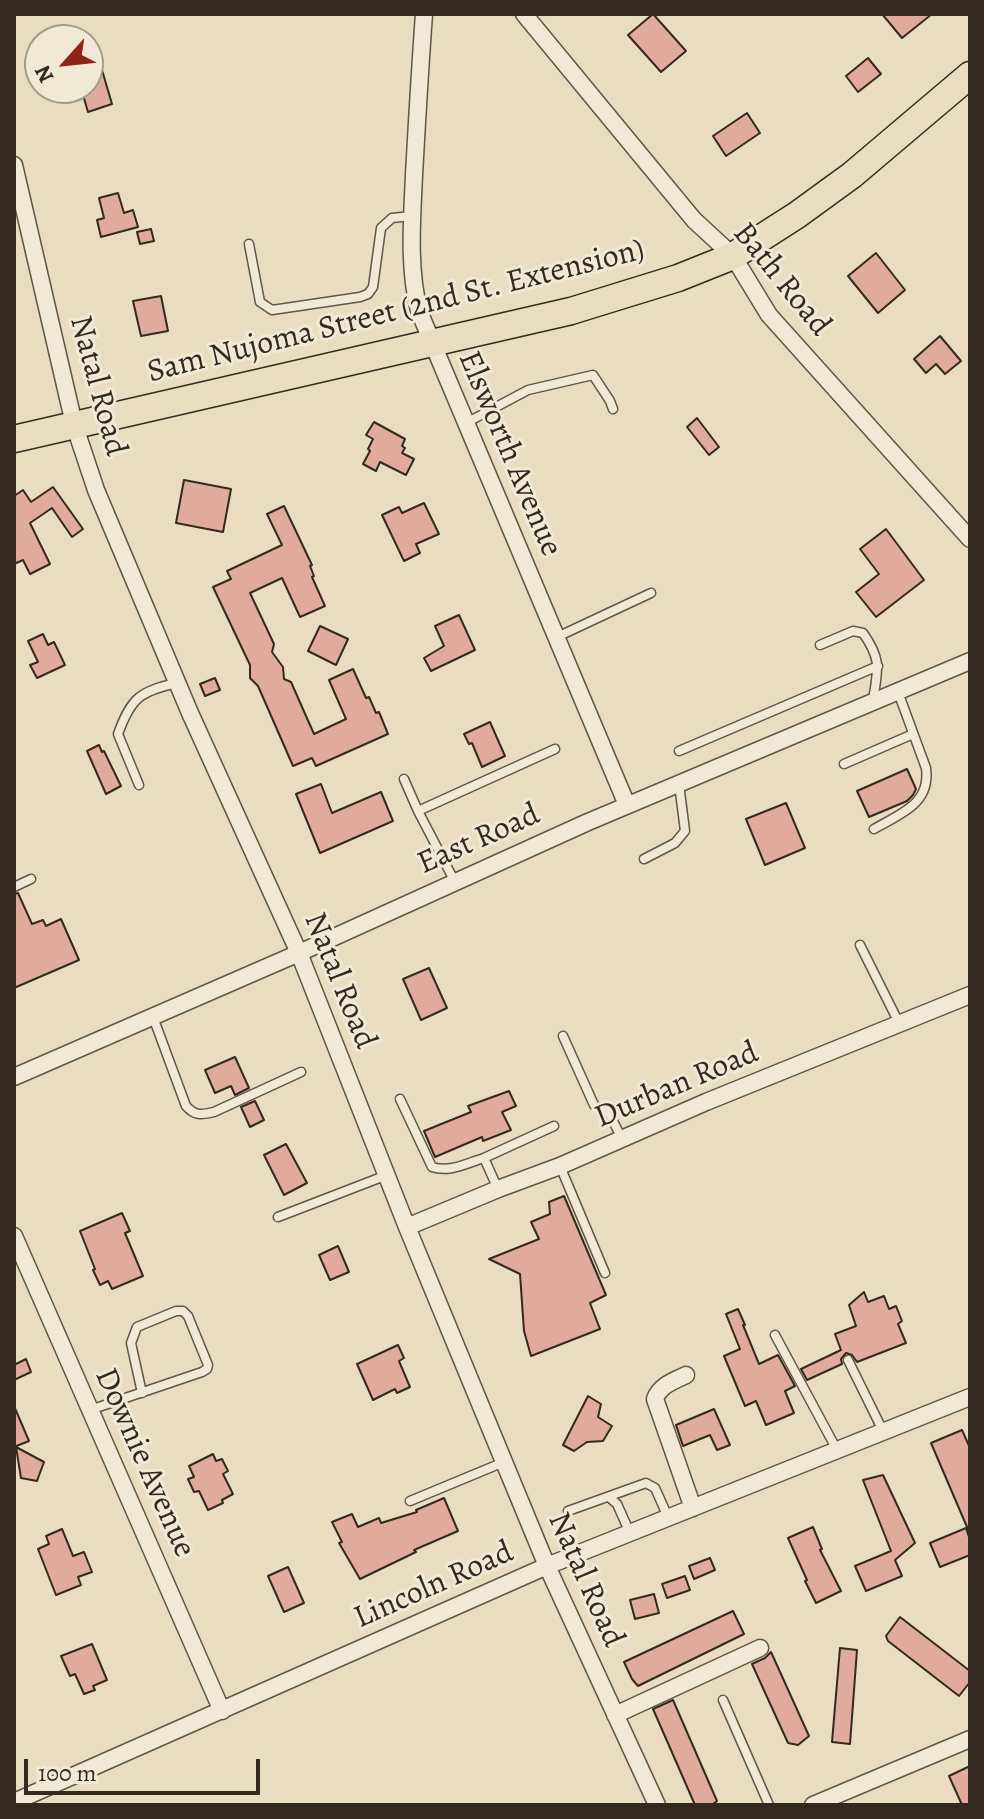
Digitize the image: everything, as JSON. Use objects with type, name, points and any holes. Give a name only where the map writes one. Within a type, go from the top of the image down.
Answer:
[{"type":"highway","name":"Sam Nujoma Street (2nd St. Extension)","points":[[14,439],[432,344],[607,300],[678,278],[733,256],[797,215],[852,175],[970,75]]},
{"type":"street","name":"Elsworth Avenue","points":[[424,14],[411,261],[419,311],[627,805]]},
{"type":"street","name":"Bath Road","points":[[524,14],[694,220],[733,256],[769,315],[970,539]]},
{"type":"street","name":"Natal Road","points":[[14,165],[18,194],[74,424],[96,490],[177,683],[299,953],[407,1227],[547,1566],[657,1805]]},
{"type":"street","name":"East Road","points":[[14,1077],[627,805],[970,660]]},
{"type":"street","name":"Durban Road","points":[[407,1227],[970,995]]},
{"type":"street","name":"Downie Avenue","points":[[14,1236],[222,1711]]},
{"type":"street","points":[[686,1375],[663,1387],[655,1399],[693,1508]]},
{"type":"street","name":"Lincoln Road","points":[[14,1802],[547,1566],[970,1397]]},
{"type":"street","points":[[615,1715],[760,1648]]},
{"type":"street","points":[[813,1805],[970,1739]]},
{"type":"lane","points":[[249,244],[260,302],[272,310],[360,297],[368,294],[373,287],[381,228],[392,218],[412,216]]},
{"type":"lane","points":[[465,424],[528,390],[593,375],[613,409]]},
{"type":"lane","points":[[556,638],[651,593]]},
{"type":"lane","points":[[820,645],[853,631],[863,633],[873,648],[878,666],[873,702]]},
{"type":"lane","points":[[873,702],[970,660]]},
{"type":"lane","points":[[679,751],[878,666]]},
{"type":"lane","points":[[139,785],[118,734],[125,714],[143,693],[177,683]]},
{"type":"lane","points":[[874,829],[911,807],[925,791],[928,780],[898,692]]},
{"type":"lane","points":[[844,764],[913,734]]},
{"type":"lane","points":[[418,811],[555,749]]},
{"type":"lane","points":[[404,779],[455,882]]},
{"type":"lane","points":[[644,859],[675,843],[685,831],[679,784]]},
{"type":"lane","points":[[14,887],[31,879]]},
{"type":"lane","points":[[860,945],[899,1023]]},
{"type":"lane","points":[[153,1017],[186,1106],[200,1115],[214,1112],[301,1072]]},
{"type":"lane","points":[[563,1036],[594,1105],[609,1113],[622,1140]]},
{"type":"lane","points":[[400,1099],[432,1167],[440,1170],[484,1158],[554,1126]]},
{"type":"lane","points":[[484,1158],[498,1189]]},
{"type":"lane","points":[[560,1166],[605,1273]]},
{"type":"lane","points":[[278,1217],[387,1175]]},
{"type":"lane","points":[[90,1410],[142,1393],[207,1369],[193,1328],[183,1311],[137,1327],[131,1343],[142,1393]]},
{"type":"lane","points":[[775,1335],[837,1451]]},
{"type":"lane","points":[[848,1360],[884,1432]]},
{"type":"lane","points":[[410,1501],[504,1462]]},
{"type":"lane","points":[[568,1511],[646,1483],[655,1488],[668,1518]]},
{"type":"lane","points":[[609,1497],[617,1504],[630,1533]]},
{"type":"lane","points":[[723,1700],[769,1805]]},
{"type":"building","points":[[653,14],[686,51],[661,72],[628,35]]},
{"type":"building","points":[[882,14],[932,14],[902,38]]},
{"type":"building","points":[[868,58],[881,74],[858,92],[846,76]]},
{"type":"building","points":[[104,77],[112,104],[88,112],[86,104],[104,104]]},
{"type":"building","points":[[747,113],[760,133],[726,156],[713,136]]},
{"type":"building","points":[[118,193],[124,213],[133,210],[138,227],[101,237],[97,220],[104,218],[99,198]]},
{"type":"building","points":[[151,229],[154,241],[140,244],[137,232]]},
{"type":"building","points":[[876,253],[905,290],[878,313],[848,276]]},
{"type":"building","points":[[161,296],[168,331],[141,336],[133,301]]},
{"type":"building","points":[[940,336],[961,361],[945,374],[936,364],[926,373],[914,359]]},
{"type":"building","points":[[697,418],[719,447],[709,455],[687,427]]},
{"type":"building","points":[[374,422],[405,439],[402,453],[414,459],[406,475],[380,462],[376,471],[363,464],[373,439],[366,435]]},
{"type":"building","points":[[184,480],[231,489],[223,532],[176,523]]},
{"type":"building","points":[[53,487],[83,529],[72,537],[52,508],[30,523],[50,564],[30,574],[23,560],[14,564],[14,496],[23,490],[31,502]]},
{"type":"building","points":[[424,503],[439,534],[416,544],[420,553],[404,561],[382,515],[399,507],[402,513]]},
{"type":"building","points":[[284,506],[312,565],[312,577],[325,606],[300,617],[282,578],[250,593],[274,644],[272,652],[283,667],[284,679],[291,682],[314,734],[346,719],[329,680],[353,669],[366,698],[369,697],[376,713],[379,712],[388,734],[316,766],[312,758],[293,766],[258,686],[250,678],[250,665],[213,587],[231,579],[227,571],[282,545],[267,514]]},
{"type":"building","points":[[886,529],[924,580],[876,617],[856,592],[879,574],[860,549]]},
{"type":"building","points":[[459,615],[475,650],[431,671],[424,658],[444,646],[435,626]]},
{"type":"building","points":[[320,626],[348,639],[336,665],[308,651]]},
{"type":"building","points":[[43,634],[48,645],[54,642],[65,665],[37,678],[30,665],[38,662],[28,641]]},
{"type":"building","points":[[215,678],[220,690],[205,696],[200,684]]},
{"type":"building","points":[[490,722],[505,756],[482,767],[472,743],[469,744],[464,734]]},
{"type":"building","points":[[99,745],[121,786],[106,794],[87,751]]},
{"type":"building","points":[[907,769],[916,789],[913,795],[907,801],[869,817],[857,791]]},
{"type":"building","points":[[321,784],[332,813],[381,792],[393,821],[320,853],[296,794]]},
{"type":"building","points":[[786,803],[805,848],[765,865],[746,819]]},
{"type":"building","points":[[18,893],[32,924],[43,920],[46,926],[61,919],[79,960],[14,988],[14,894]]},
{"type":"building","points":[[429,968],[447,1008],[421,1020],[403,979]]},
{"type":"building","points":[[235,1057],[249,1088],[235,1095],[231,1086],[215,1093],[205,1070]]},
{"type":"building","points":[[509,1091],[516,1106],[502,1112],[511,1130],[483,1141],[482,1137],[435,1157],[424,1131],[471,1112],[468,1106]]},
{"type":"building","points":[[255,1101],[264,1120],[250,1127],[241,1107]]},
{"type":"building","points":[[286,1144],[307,1183],[284,1195],[264,1155]]},
{"type":"building","points":[[564,1196],[606,1295],[590,1303],[600,1329],[531,1356],[524,1331],[520,1274],[489,1259],[539,1239],[531,1222],[550,1214],[549,1202]]},
{"type":"building","points":[[122,1213],[130,1231],[125,1233],[143,1276],[112,1289],[108,1281],[100,1285],[80,1231]]},
{"type":"building","points":[[338,1246],[349,1272],[330,1280],[319,1255]]},
{"type":"building","points":[[864,1292],[868,1302],[884,1296],[889,1309],[896,1306],[902,1321],[898,1324],[906,1343],[857,1362],[846,1353],[841,1359],[842,1364],[807,1380],[801,1369],[841,1350],[835,1334],[856,1326],[849,1305]]},
{"type":"building","points":[[738,1309],[759,1364],[778,1355],[795,1386],[785,1391],[794,1413],[766,1425],[756,1401],[745,1406],[724,1356],[740,1349],[726,1314]]},
{"type":"building","points":[[398,1345],[404,1358],[399,1361],[410,1387],[397,1393],[395,1389],[373,1400],[357,1364]]},
{"type":"building","points":[[26,1359],[31,1372],[14,1380],[14,1365]]},
{"type":"building","points":[[588,1396],[601,1404],[598,1417],[612,1426],[603,1441],[587,1442],[574,1451],[563,1445]]},
{"type":"building","points":[[14,1406],[29,1441],[14,1447]]},
{"type":"building","points":[[714,1409],[730,1445],[717,1450],[710,1435],[683,1446],[676,1425]]},
{"type":"building","points":[[962,1430],[970,1448],[970,1534],[931,1443]]},
{"type":"building","points":[[16,1447],[44,1462],[37,1481],[21,1478]]},
{"type":"building","points":[[213,1454],[216,1461],[222,1459],[228,1471],[223,1474],[233,1494],[208,1510],[199,1491],[194,1492],[188,1479],[194,1477],[189,1466]]},
{"type":"building","points":[[883,1475],[915,1543],[895,1560],[902,1576],[866,1591],[855,1566],[891,1551],[863,1480]]},
{"type":"building","points":[[444,1498],[458,1531],[360,1579],[339,1543],[342,1542],[332,1522],[352,1514],[358,1527],[379,1518],[381,1523],[417,1512]]},
{"type":"building","points":[[813,1527],[820,1550],[841,1591],[816,1603],[788,1538]]},
{"type":"building","points":[[966,1528],[970,1555],[940,1567],[930,1543]]},
{"type":"building","points":[[62,1529],[73,1556],[84,1552],[92,1572],[78,1577],[81,1585],[56,1595],[38,1549],[49,1544],[46,1536]]},
{"type":"building","points":[[710,1558],[715,1570],[694,1579],[689,1566]]},
{"type":"building","points":[[288,1567],[304,1603],[284,1612],[268,1576]]},
{"type":"building","points":[[685,1576],[690,1590],[667,1598],[662,1584]]},
{"type":"building","points":[[654,1594],[659,1613],[635,1619],[630,1600]]},
{"type":"building","points":[[733,1611],[744,1634],[638,1686],[632,1679],[624,1662]]},
{"type":"building","points":[[900,1617],[970,1671],[970,1682],[959,1696],[888,1641],[886,1636]]},
{"type":"building","points":[[92,1644],[107,1680],[84,1694],[75,1674],[70,1676],[61,1656]]},
{"type":"building","points":[[840,1648],[857,1650],[850,1744],[832,1742]]},
{"type":"building","points":[[771,1652],[809,1736],[798,1745],[788,1743],[752,1664]]},
{"type":"building","points":[[673,1700],[717,1801],[712,1805],[695,1805],[653,1709]]},
{"type":"building","points":[[970,1766],[970,1805],[962,1805],[949,1776]]}]
